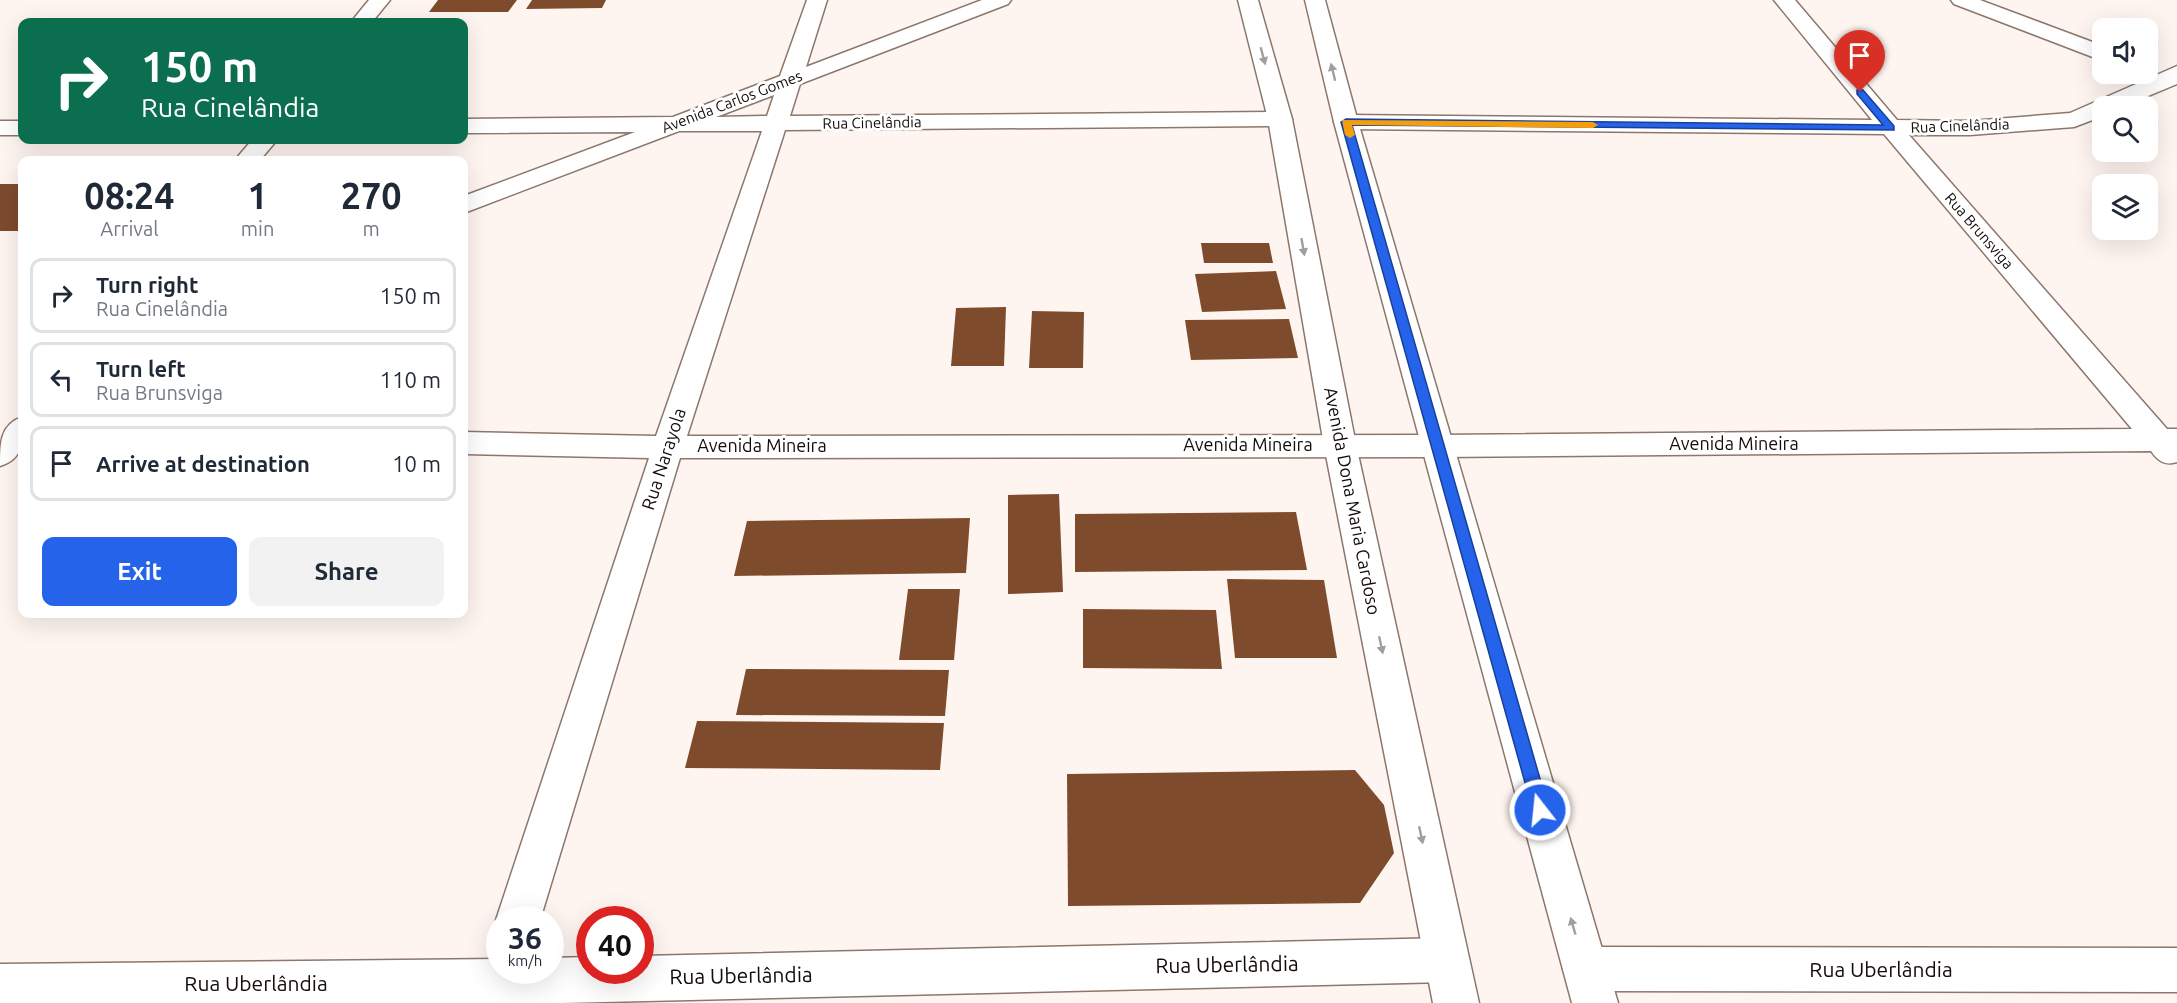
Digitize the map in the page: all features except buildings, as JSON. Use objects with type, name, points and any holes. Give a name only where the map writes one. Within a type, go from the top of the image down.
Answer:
[{"type":"street","points":[[364,18],[380,0]]},
{"type":"street","name":"Rua Narayola","points":[[522,906],[668,447],[818,0]]},
{"type":"street","name":"Avenida Carlos Gomes","points":[[468,203],[1000,0]]},
{"type":"street","name":"Avenida Dona Maria Cardoso","points":[[1248,0],[1280,119],[1340,445],[1456,1003]]},
{"type":"street","points":[[1315,0],[1346,122],[1590,986]]},
{"type":"street","name":"Rua Brunsviga","points":[[1784,0],[1891,128],[2171,447]]},
{"type":"street","points":[[1961,0],[2092,50]]},
{"type":"street","points":[[2158,73],[2175,78]]},
{"type":"street","name":"Rua Cinelândia","points":[[2131,96],[2175,78]]},
{"type":"street","name":"Rua Cinelândia","points":[[1346,122],[1970,128],[2074,120],[2092,112]]},
{"type":"street","name":"Rua Cinelândia","points":[[468,126],[1280,119]]},
{"type":"street","points":[[0,128],[18,128]]},
{"type":"street","points":[[251,156],[261,144]]},
{"type":"street","name":"Avenida Mineira","points":[[468,443],[668,447],[1340,445],[2171,447]]},
{"type":"street","name":"Rua Uberlândia","points":[[0,987],[497,985],[1447,960]]},
{"type":"street","name":"Rua Uberlândia","points":[[1590,986],[2177,970]]},
{"type":"slow traffic","points":[[1350,135],[1346,122],[1593,125]]},
{"type":"route","points":[[1540,810],[1346,122],[1891,128],[1860,92]]}]
